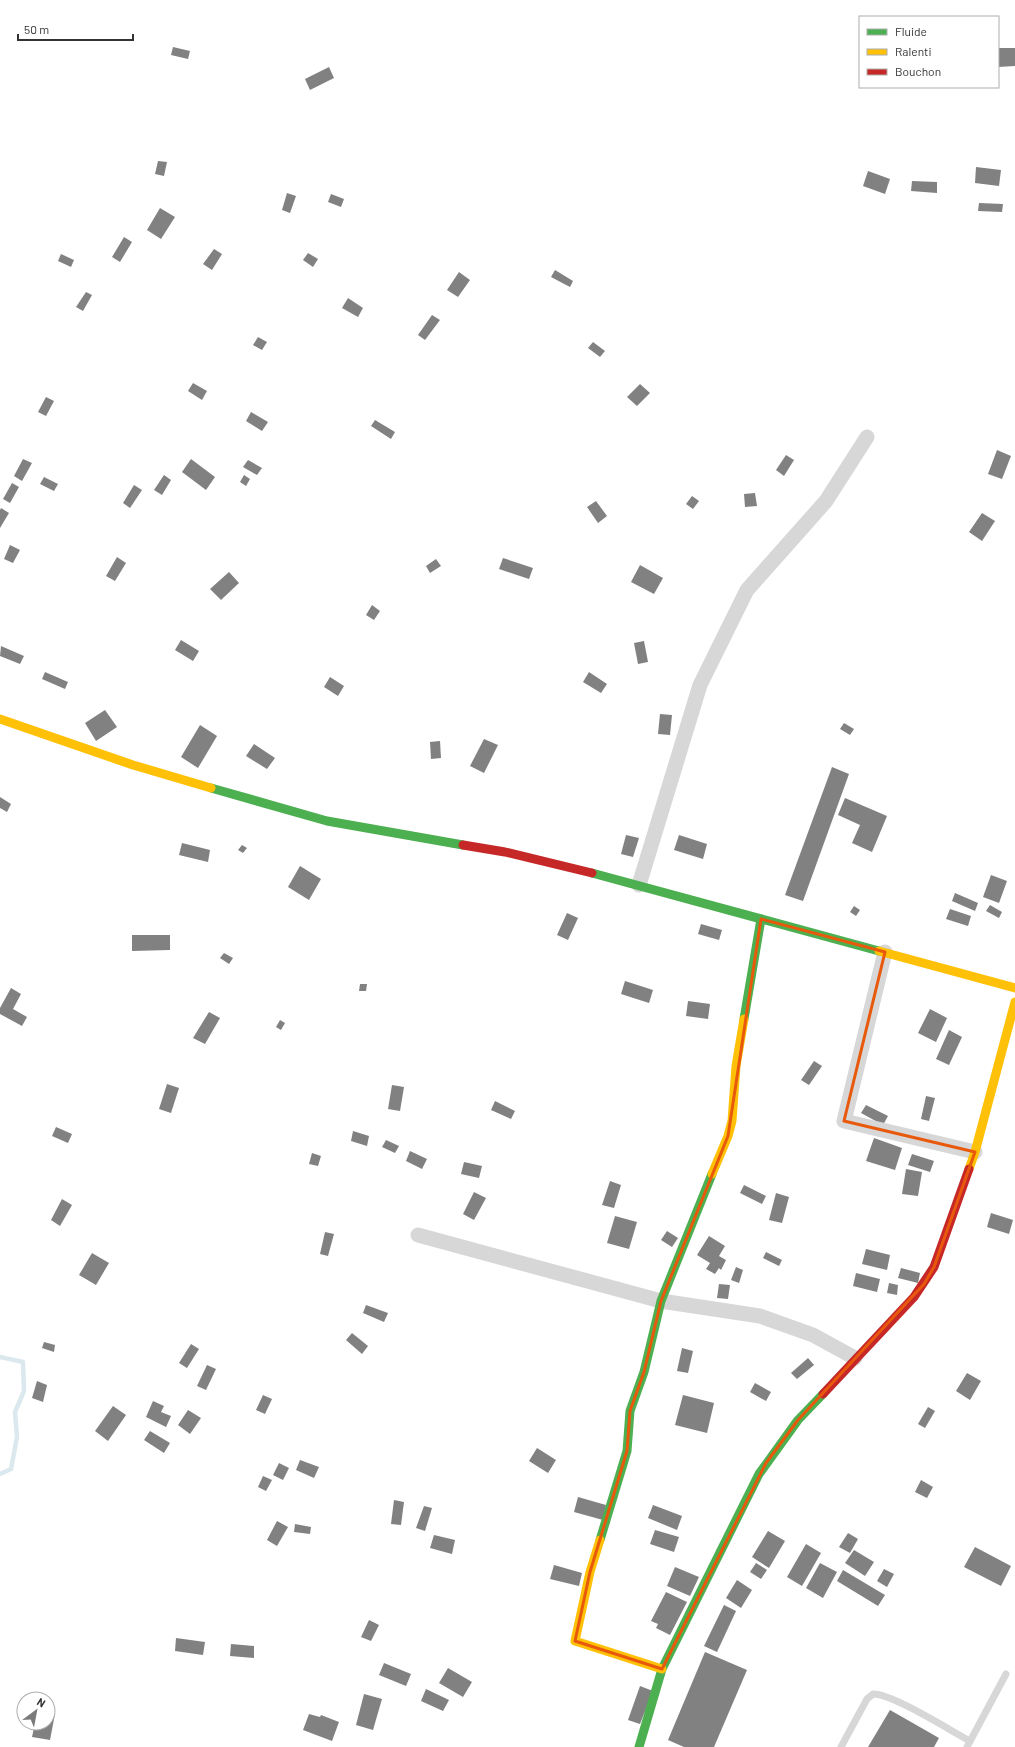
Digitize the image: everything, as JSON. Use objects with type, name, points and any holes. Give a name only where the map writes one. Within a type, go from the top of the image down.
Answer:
[{"type":"street","points":[[639,885],[700,685],[747,590],[826,501],[867,437]]},
{"type":"street","points":[[0,719],[133,765],[327,821],[505,852],[639,885],[1015,988]]},
{"type":"street","points":[[662,1669],[575,1641],[590,1572],[627,1451],[630,1411],[646,1366],[661,1301],[728,1136],[732,1121],[736,1066],[761,919]]},
{"type":"street","points":[[885,952],[844,1121],[975,1152]]},
{"type":"street","points":[[640,1747],[662,1669],[759,1474],[798,1420],[914,1297],[934,1267],[975,1152],[1015,1002]]},
{"type":"street","points":[[418,1235],[661,1301],[760,1316],[813,1335],[856,1358]]},
{"type":"lane","points":[[841,1747],[867,1699],[873,1694],[880,1694],[899,1703],[968,1744],[1006,1674]]},
{"type":"highlighted area","points":[[761,919],[885,952],[844,1121],[975,1152],[934,1267],[924,1284],[798,1420],[766,1463],[662,1669],[575,1641],[590,1572],[627,1451],[630,1411],[644,1372],[661,1301],[728,1136]]},
{"type":"building","points":[[173,47],[190,51],[188,59],[171,55]]},
{"type":"building","points":[[999,48],[1015,48],[1015,66],[999,67]]},
{"type":"building","points":[[329,67],[334,78],[310,90],[305,79]]},
{"type":"building","points":[[158,161],[167,162],[164,176],[155,174]]},
{"type":"building","points":[[976,167],[1001,170],[999,186],[975,183]]},
{"type":"building","points":[[868,171],[890,179],[885,194],[863,186]]},
{"type":"building","points":[[912,181],[937,182],[937,193],[911,191]]},
{"type":"building","points":[[287,193],[296,196],[290,213],[282,210]]},
{"type":"building","points":[[331,194],[344,199],[341,207],[328,202]]},
{"type":"building","points":[[979,203],[1003,204],[1002,212],[978,211]]},
{"type":"building","points":[[160,208],[175,217],[161,239],[147,230]]},
{"type":"building","points":[[124,237],[132,242],[120,262],[112,257]]},
{"type":"building","points":[[214,249],[222,254],[212,270],[203,264]]},
{"type":"building","points":[[308,253],[318,259],[313,267],[303,260]]},
{"type":"building","points":[[61,254],[74,260],[71,267],[58,261]]},
{"type":"building","points":[[555,270],[573,281],[570,287],[551,277]]},
{"type":"building","points":[[459,272],[470,280],[458,297],[447,290]]},
{"type":"building","points":[[86,292],[92,295],[83,311],[76,307]]},
{"type":"building","points":[[348,298],[363,308],[358,317],[342,308]]},
{"type":"building","points":[[432,315],[440,320],[425,340],[418,335]]},
{"type":"building","points":[[258,337],[267,342],[262,350],[253,345]]},
{"type":"building","points":[[593,342],[605,351],[600,357],[588,348]]},
{"type":"building","points":[[193,383],[207,391],[202,400],[188,391]]},
{"type":"building","points":[[640,384],[650,393],[637,406],[627,397]]},
{"type":"building","points":[[46,397],[54,401],[46,416],[38,412]]},
{"type":"building","points":[[251,412],[268,422],[262,431],[246,421]]},
{"type":"building","points":[[375,420],[395,432],[391,439],[371,426]]},
{"type":"building","points":[[997,450],[1011,456],[1002,479],[988,474]]},
{"type":"building","points":[[786,455],[794,460],[784,476],[776,470]]},
{"type":"building","points":[[23,459],[32,463],[22,481],[14,476]]},
{"type":"building","points":[[191,459],[215,477],[206,490],[182,472]]},
{"type":"building","points":[[248,460],[262,468],[257,475],[243,467]]},
{"type":"building","points":[[164,475],[171,480],[162,495],[154,490]]},
{"type":"building","points":[[244,475],[250,479],[246,486],[240,482]]},
{"type":"building","points":[[44,477],[58,484],[54,491],[40,484]]},
{"type":"building","points":[[12,483],[19,487],[10,503],[3,499]]},
{"type":"building","points":[[134,485],[142,490],[130,508],[123,503]]},
{"type":"building","points":[[755,493],[757,506],[745,507],[744,494]]},
{"type":"building","points":[[692,496],[699,501],[693,509],[686,504]]},
{"type":"building","points":[[596,501],[607,516],[598,523],[587,507]]},
{"type":"building","points":[[1,508],[9,513],[0,528],[0,510]]},
{"type":"building","points":[[982,513],[995,521],[982,541],[969,532]]},
{"type":"building","points":[[10,545],[20,550],[13,563],[4,559]]},
{"type":"building","points":[[117,557],[126,563],[115,581],[106,576]]},
{"type":"building","points":[[503,558],[533,568],[529,579],[499,569]]},
{"type":"building","points":[[436,559],[441,566],[430,573],[426,566]]},
{"type":"building","points":[[640,565],[663,578],[654,594],[631,582]]},
{"type":"building","points":[[229,572],[239,583],[221,600],[210,589]]},
{"type":"building","points":[[372,605],[380,611],[374,620],[366,615]]},
{"type":"building","points":[[181,640],[199,651],[193,661],[175,650]]},
{"type":"building","points":[[644,641],[648,662],[638,664],[634,643]]},
{"type":"building","points":[[1,646],[24,656],[20,664],[0,656]]},
{"type":"building","points":[[45,672],[68,682],[65,689],[42,679]]},
{"type":"building","points":[[589,672],[607,684],[601,693],[583,682]]},
{"type":"building","points":[[330,677],[344,686],[338,696],[324,687]]},
{"type":"building","points":[[105,710],[117,727],[96,741],[85,723]]},
{"type":"building","points":[[660,714],[672,715],[670,735],[658,734]]},
{"type":"building","points":[[844,723],[854,729],[850,735],[840,729]]},
{"type":"building","points":[[200,725],[217,736],[198,768],[181,757]]},
{"type":"building","points":[[484,739],[498,745],[484,773],[470,766]]},
{"type":"building","points":[[440,741],[441,758],[431,759],[430,742]]},
{"type":"building","points":[[254,744],[275,758],[267,769],[246,756]]},
{"type":"building","points":[[832,767],[849,774],[803,901],[785,895]]},
{"type":"building","points":[[0,797],[11,804],[7,812],[0,808]]},
{"type":"building","points":[[845,798],[887,816],[872,852],[852,843],[860,825],[838,815]]},
{"type":"building","points":[[626,835],[639,838],[633,857],[621,854]]},
{"type":"building","points":[[679,835],[707,844],[703,859],[674,850]]},
{"type":"building","points":[[182,843],[210,850],[208,862],[179,855]]},
{"type":"building","points":[[242,845],[247,848],[243,853],[238,850]]},
{"type":"building","points":[[300,866],[321,879],[309,900],[288,887]]},
{"type":"building","points":[[991,875],[1007,881],[999,903],[983,897]]},
{"type":"building","points":[[955,893],[978,903],[975,911],[952,901]]},
{"type":"building","points":[[990,905],[1002,912],[999,918],[986,911]]},
{"type":"building","points":[[854,906],[860,910],[856,916],[850,912]]},
{"type":"building","points":[[950,909],[971,916],[968,926],[946,919]]},
{"type":"building","points":[[567,913],[578,918],[568,940],[557,935]]},
{"type":"building","points":[[701,924],[722,930],[719,940],[698,934]]},
{"type":"building","points":[[132,935],[170,935],[170,950],[132,951]]},
{"type":"building","points":[[224,953],[233,958],[229,964],[220,958]]},
{"type":"building","points":[[625,981],[653,990],[649,1003],[621,994]]},
{"type":"building","points":[[360,984],[367,984],[366,991],[359,991]]},
{"type":"building","points":[[11,988],[21,994],[13,1009],[27,1017],[22,1026],[0,1014],[0,1008]]},
{"type":"building","points":[[688,1001],[710,1004],[708,1019],[686,1016]]},
{"type":"building","points":[[930,1009],[947,1018],[936,1042],[918,1033]]},
{"type":"building","points":[[209,1012],[220,1018],[205,1044],[193,1038]]},
{"type":"building","points":[[280,1020],[285,1023],[281,1030],[276,1027]]},
{"type":"building","points":[[949,1030],[962,1037],[949,1065],[936,1059]]},
{"type":"building","points":[[814,1061],[822,1066],[809,1085],[801,1080]]},
{"type":"building","points":[[167,1084],[179,1088],[171,1113],[159,1109]]},
{"type":"building","points":[[392,1085],[404,1087],[400,1111],[388,1109]]},
{"type":"building","points":[[926,1096],[935,1098],[929,1121],[921,1119]]},
{"type":"building","points":[[495,1101],[515,1111],[511,1119],[491,1110]]},
{"type":"building","points":[[866,1105],[888,1116],[883,1125],[861,1113]]},
{"type":"building","points":[[56,1127],[72,1134],[68,1143],[52,1136]]},
{"type":"building","points":[[353,1131],[369,1136],[367,1146],[351,1141]]},
{"type":"building","points":[[874,1138],[902,1148],[895,1170],[866,1161]]},
{"type":"building","points":[[386,1140],[399,1146],[395,1153],[382,1147]]},
{"type":"building","points":[[410,1151],[427,1159],[422,1169],[406,1161]]},
{"type":"building","points":[[312,1153],[321,1156],[318,1166],[309,1164]]},
{"type":"building","points":[[912,1154],[934,1161],[930,1172],[908,1165]]},
{"type":"building","points":[[464,1162],[482,1166],[479,1178],[461,1174]]},
{"type":"building","points":[[906,1169],[922,1172],[918,1196],[902,1194]]},
{"type":"building","points":[[610,1181],[621,1185],[614,1208],[602,1205]]},
{"type":"building","points":[[744,1185],[766,1196],[762,1204],[740,1193]]},
{"type":"building","points":[[474,1192],[486,1198],[474,1220],[463,1214]]},
{"type":"building","points":[[776,1193],[789,1197],[782,1223],[769,1220]]},
{"type":"building","points":[[62,1199],[72,1205],[60,1226],[51,1220]]},
{"type":"building","points":[[991,1213],[1013,1220],[1009,1234],[987,1227]]},
{"type":"building","points":[[615,1216],[637,1222],[629,1249],[607,1243]]},
{"type":"building","points":[[667,1231],[678,1238],[672,1247],[661,1240]]},
{"type":"building","points":[[325,1232],[334,1234],[328,1256],[320,1254]]},
{"type":"building","points":[[709,1236],[725,1246],[719,1256],[726,1260],[721,1270],[719,1268],[715,1274],[706,1269],[710,1263],[697,1255]]},
{"type":"building","points":[[866,1249],[890,1255],[887,1270],[862,1264]]},
{"type":"building","points":[[766,1252],[782,1260],[779,1266],[763,1258]]},
{"type":"building","points":[[92,1253],[109,1263],[96,1285],[79,1275]]},
{"type":"building","points":[[736,1267],[743,1270],[739,1283],[731,1280]]},
{"type":"building","points":[[901,1268],[920,1273],[918,1283],[898,1278]]},
{"type":"building","points":[[856,1273],[880,1279],[877,1292],[853,1286]]},
{"type":"building","points":[[889,1283],[898,1285],[897,1295],[887,1293]]},
{"type":"building","points":[[719,1284],[730,1285],[728,1299],[717,1298]]},
{"type":"building","points":[[366,1305],[388,1313],[384,1322],[363,1313]]},
{"type":"building","points":[[352,1333],[368,1346],[362,1354],[346,1340]]},
{"type":"building","points":[[44,1342],[55,1345],[54,1352],[42,1348]]},
{"type":"building","points":[[191,1344],[199,1349],[187,1368],[179,1363]]},
{"type":"building","points":[[682,1348],[693,1351],[688,1373],[677,1371]]},
{"type":"building","points":[[808,1358],[814,1365],[797,1379],[791,1373]]},
{"type":"building","points":[[207,1365],[216,1369],[206,1390],[197,1386]]},
{"type":"building","points":[[967,1373],[981,1381],[970,1400],[956,1391]]},
{"type":"building","points":[[37,1381],[47,1385],[43,1402],[32,1398]]},
{"type":"building","points":[[755,1383],[771,1392],[766,1401],[750,1392]]},
{"type":"building","points":[[263,1395],[272,1399],[265,1414],[256,1410]]},
{"type":"building","points":[[683,1395],[714,1403],[707,1433],[675,1425]]},
{"type":"building","points":[[153,1401],[164,1406],[161,1412],[171,1416],[166,1427],[146,1417]]},
{"type":"building","points":[[113,1406],[126,1415],[108,1441],[95,1431]]},
{"type":"building","points":[[928,1407],[935,1411],[925,1428],[918,1424]]},
{"type":"building","points":[[188,1410],[201,1418],[190,1434],[178,1425]]},
{"type":"building","points":[[150,1431],[170,1443],[164,1453],[144,1440]]},
{"type":"building","points":[[537,1448],[556,1460],[548,1473],[529,1461]]},
{"type":"building","points":[[300,1460],[319,1467],[314,1478],[296,1470]]},
{"type":"building","points":[[279,1463],[289,1468],[283,1480],[273,1475]]},
{"type":"building","points":[[263,1476],[272,1480],[266,1491],[258,1487]]},
{"type":"building","points":[[921,1480],[933,1487],[927,1498],[915,1492]]},
{"type":"building","points":[[578,1497],[606,1505],[603,1520],[574,1512]]},
{"type":"building","points":[[394,1500],[404,1502],[401,1525],[391,1524]]},
{"type":"building","points":[[653,1505],[682,1516],[677,1530],[648,1518]]},
{"type":"building","points":[[424,1506],[432,1508],[425,1531],[416,1528]]},
{"type":"building","points":[[277,1521],[288,1527],[277,1546],[267,1540]]},
{"type":"building","points":[[295,1524],[311,1527],[310,1534],[294,1532]]},
{"type":"building","points":[[655,1530],[679,1537],[674,1552],[650,1544]]},
{"type":"building","points":[[768,1531],[785,1541],[769,1568],[752,1557]]},
{"type":"building","points":[[848,1533],[858,1539],[850,1553],[839,1547]]},
{"type":"building","points":[[434,1535],[455,1540],[452,1554],[430,1548]]},
{"type":"building","points":[[806,1544],[821,1553],[802,1586],[787,1577]]},
{"type":"building","points":[[975,1547],[1011,1566],[1001,1586],[964,1567]]},
{"type":"building","points":[[854,1550],[874,1562],[865,1576],[845,1563]]},
{"type":"building","points":[[756,1563],[767,1570],[761,1579],[750,1572]]},
{"type":"building","points":[[820,1563],[837,1572],[823,1598],[806,1588]]},
{"type":"building","points":[[554,1565],[582,1573],[579,1586],[550,1579]]},
{"type":"building","points":[[675,1567],[699,1577],[690,1596],[667,1586]]},
{"type":"building","points":[[884,1569],[894,1574],[887,1587],[877,1581]]},
{"type":"building","points":[[843,1570],[885,1595],[878,1606],[837,1581]]},
{"type":"building","points":[[737,1580],[752,1590],[741,1608],[726,1598]]},
{"type":"building","points":[[666,1592],[687,1602],[670,1635],[656,1628],[658,1624],[651,1621]]},
{"type":"building","points":[[724,1605],[736,1611],[717,1652],[704,1646]]},
{"type":"building","points":[[369,1620],[379,1625],[371,1641],[361,1637]]},
{"type":"building","points":[[176,1638],[205,1642],[203,1655],[175,1651]]},
{"type":"building","points":[[231,1644],[254,1646],[254,1658],[230,1656]]},
{"type":"building","points":[[705,1652],[747,1670],[714,1747],[684,1747],[668,1740]]},
{"type":"building","points":[[384,1663],[411,1674],[406,1686],[379,1675]]},
{"type":"building","points":[[448,1668],[472,1682],[463,1697],[439,1683]]},
{"type":"building","points":[[640,1686],[653,1691],[640,1724],[628,1720]]},
{"type":"building","points":[[426,1689],[449,1700],[443,1711],[421,1701]]},
{"type":"building","points":[[364,1694],[382,1699],[373,1730],[356,1725]]},
{"type":"building","points":[[890,1710],[939,1738],[934,1747],[868,1747]]},
{"type":"building","points":[[309,1714],[320,1717],[321,1715],[339,1722],[332,1741],[303,1730]]},
{"type":"building","points":[[33,1731],[52,1731],[50,1740],[32,1737]]},
{"type":"waterway","points":[[0,1357],[23,1362],[24,1391],[15,1412],[17,1437],[11,1469],[0,1474]]},
{"type":"traffic: fast","points":[[211,788],[327,821],[463,845]]},
{"type":"traffic: fast","points":[[592,873],[879,951]]},
{"type":"traffic: fast","points":[[744,1019],[761,919]]},
{"type":"traffic: fast","points":[[600,1540],[627,1451],[630,1411],[644,1372],[661,1301],[712,1174]]},
{"type":"traffic: fast","points":[[639,1747],[662,1669],[759,1474],[798,1420],[823,1394]]},
{"type":"traffic: slow","points":[[0,719],[133,765],[211,788]]},
{"type":"traffic: slow","points":[[879,951],[1015,988]]},
{"type":"traffic: slow","points":[[969,1169],[975,1152],[1015,1002]]},
{"type":"traffic: slow","points":[[712,1174],[728,1136],[732,1121],[736,1066],[744,1019]]},
{"type":"traffic: slow","points":[[600,1540],[590,1572],[575,1641],[662,1669]]},
{"type":"traffic: jam","points":[[463,845],[505,852],[592,873]]},
{"type":"traffic: jam","points":[[823,1394],[914,1297],[934,1267],[969,1169]]}]
